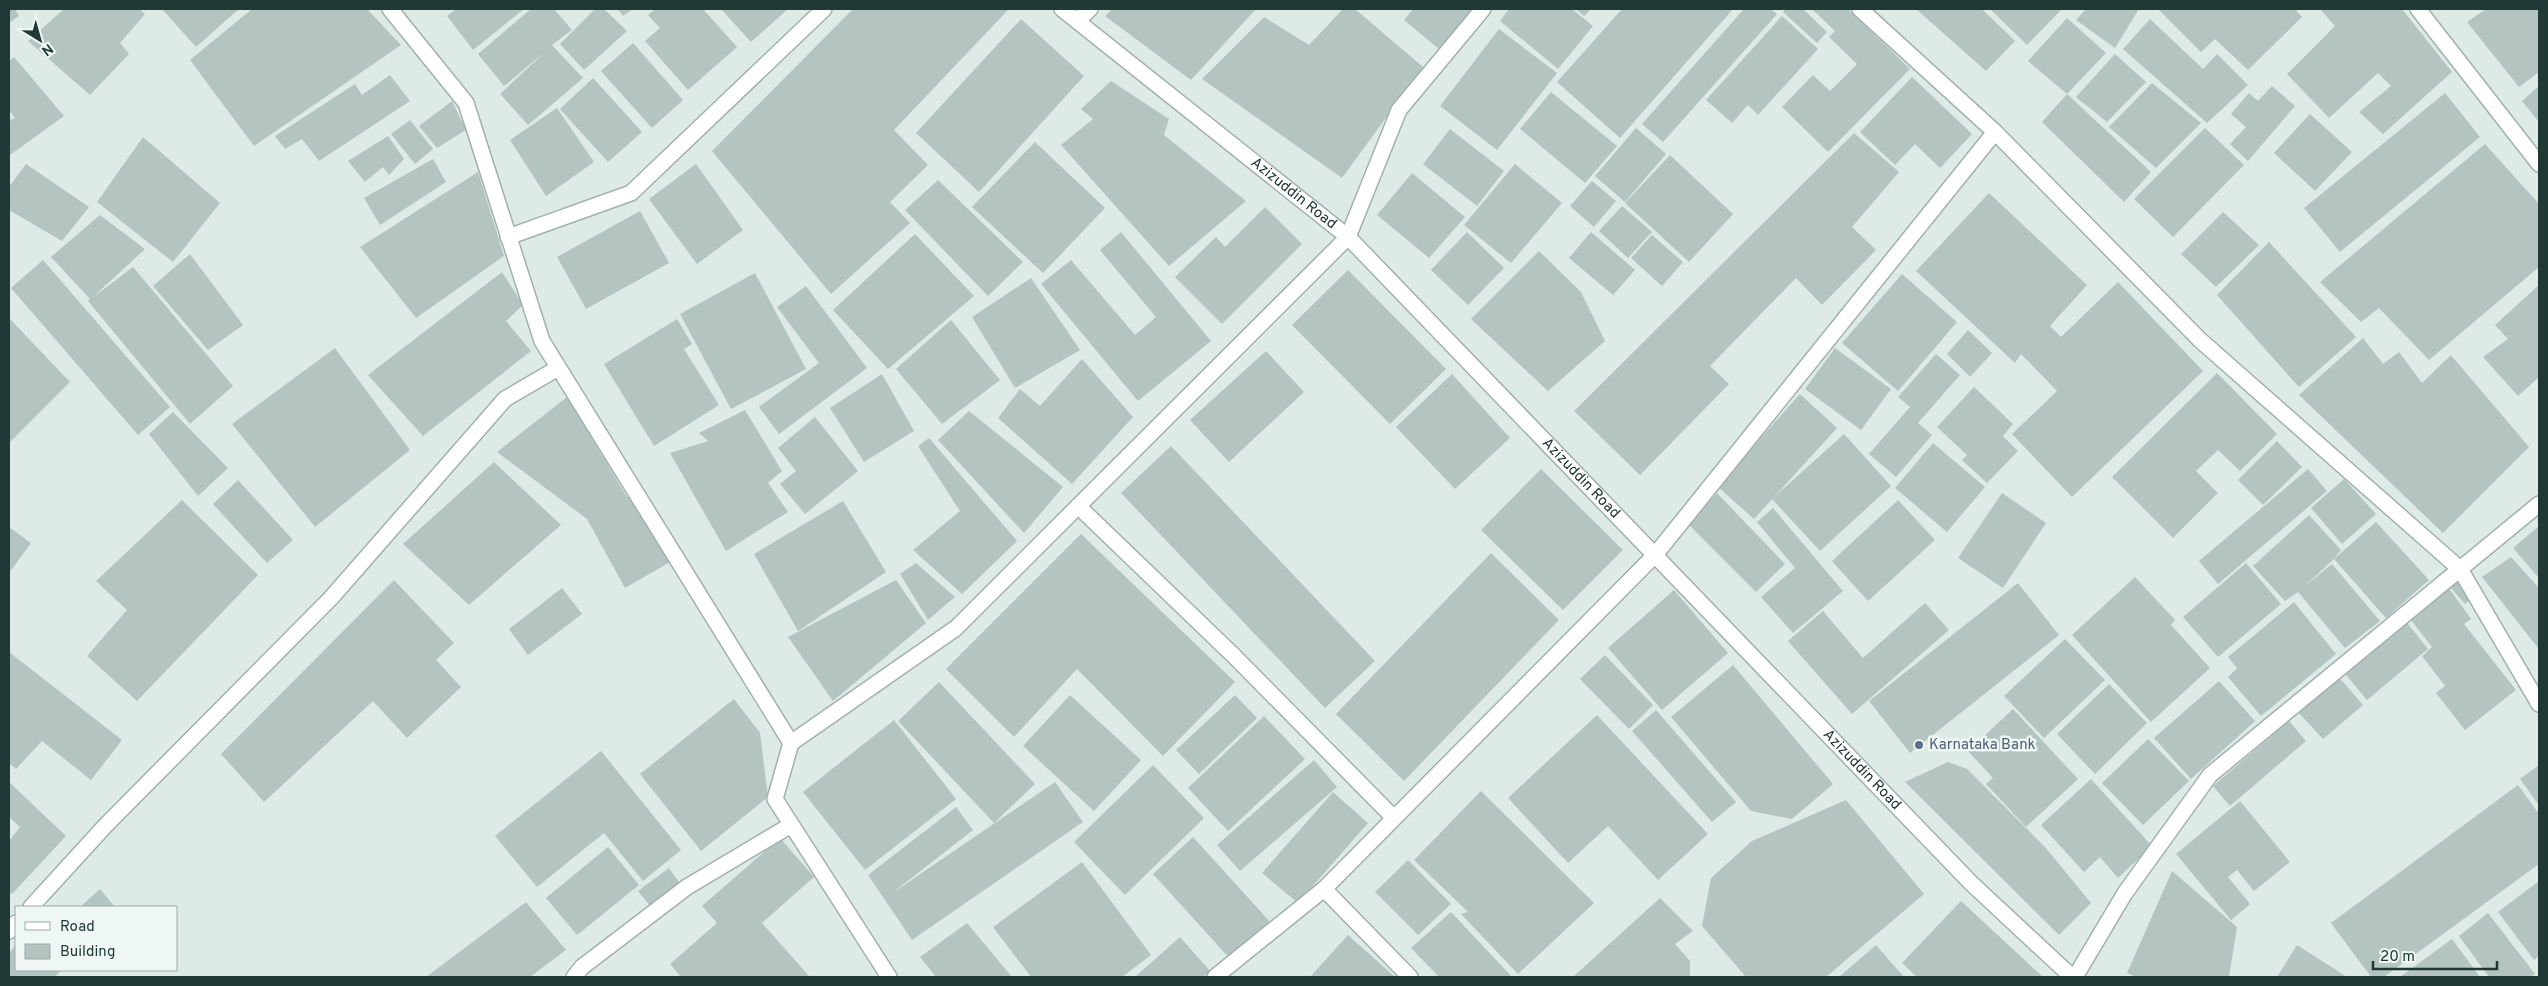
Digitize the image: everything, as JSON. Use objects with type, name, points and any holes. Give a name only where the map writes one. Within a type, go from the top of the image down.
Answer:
[{"type":"street","points":[[390,9],[466,103],[542,341],[791,743]]},
{"type":"street","points":[[508,237],[631,193],[824,9]]},
{"type":"street","name":"Azizuddin Road","points":[[1062,9],[1348,237],[1971,883],[2074,977]]},
{"type":"street","points":[[1077,20],[1090,9]]},
{"type":"street","points":[[889,977],[775,799],[791,743],[956,628],[1348,237],[1399,110],[1483,9]]},
{"type":"street","points":[[1860,9],[1995,132],[2200,340],[2460,570],[2539,704]]},
{"type":"street","points":[[2418,9],[2539,164]]},
{"type":"street","points":[[1215,977],[1324,889],[1655,555],[1995,132]]},
{"type":"street","points":[[32,906],[106,826],[331,598],[505,399],[558,368]]},
{"type":"street","points":[[2074,977],[2124,894],[2210,775],[2539,504]]},
{"type":"street","points":[[1078,506],[1234,656],[1394,818]]},
{"type":"street","points":[[574,977],[582,967],[688,887],[792,825]]},
{"type":"street","points":[[1324,889],[1410,977]]},
{"type":"building","points":[[9,9],[15,9],[19,16],[9,23]]},
{"type":"building","points":[[64,9],[140,9],[145,14],[120,43],[129,54],[90,95],[28,41]]},
{"type":"building","points":[[162,9],[239,9],[196,47]]},
{"type":"building","points":[[252,9],[367,9],[401,45],[254,146],[190,60]]},
{"type":"building","points":[[456,9],[524,9],[473,50],[447,16]]},
{"type":"building","points":[[531,9],[554,9],[572,30],[552,45],[583,78],[528,125],[500,94],[546,51],[504,86],[478,54]]},
{"type":"building","points":[[595,9],[604,9],[627,31],[584,70],[560,44]]},
{"type":"building","points":[[618,9],[633,9],[623,16]]},
{"type":"building","points":[[655,9],[703,9],[737,47],[688,90],[645,41],[660,28],[648,15]]},
{"type":"building","points":[[721,9],[788,9],[751,42]]},
{"type":"building","points":[[853,9],[1009,9],[894,130],[928,165],[890,202],[910,223],[831,294],[712,151]]},
{"type":"building","points":[[1112,9],[1256,9],[1191,80],[1105,16]]},
{"type":"building","points":[[1343,9],[1355,9],[1423,67],[1342,178],[1202,79],[1264,17],[1309,45]]},
{"type":"building","points":[[1413,9],[1472,9],[1439,49],[1404,20]]},
{"type":"building","points":[[1509,9],[1572,9],[1593,26],[1558,69],[1500,21]]},
{"type":"building","points":[[1576,9],[1591,9],[1584,16]]},
{"type":"building","points":[[1622,9],[1733,9],[1620,138],[1557,82]]},
{"type":"building","points":[[1744,9],[1771,9],[1777,14],[1663,142],[1642,124]]},
{"type":"building","points":[[1785,9],[1803,9],[1827,32],[1817,43],[1783,12]]},
{"type":"building","points":[[1812,9],[1848,9],[1910,69],[1828,152],[1782,107],[1813,75],[1830,91],[1857,64],[1829,37],[1835,31]]},
{"type":"building","points":[[1916,9],[1982,9],[2015,41],[1986,71]]},
{"type":"building","points":[[1990,9],[2062,9],[2027,45]]},
{"type":"building","points":[[2086,9],[2139,9],[2115,48],[2076,20]]},
{"type":"building","points":[[2158,9],[2295,9],[2302,17],[2248,70],[2215,39],[2201,52]]},
{"type":"building","points":[[2320,9],[2402,9],[2452,72],[2383,134],[2359,112],[2391,86],[2378,73],[2329,118],[2287,74],[2335,26]]},
{"type":"building","points":[[2486,9],[2539,9],[2539,72],[2519,87],[2467,22]]},
{"type":"building","points":[[1782,16],[1818,49],[1758,115],[1748,105],[1732,123],[1706,100]]},
{"type":"building","points":[[2067,18],[2106,53],[2067,94],[2028,61]]},
{"type":"building","points":[[1021,19],[1084,76],[979,192],[916,133]]},
{"type":"building","points":[[2150,19],[2203,69],[2217,54],[2248,85],[2207,123],[2123,49]]},
{"type":"building","points":[[1499,29],[1557,73],[1497,150],[1440,106]]},
{"type":"building","points":[[633,43],[683,100],[652,128],[601,71]]},
{"type":"building","points":[[2115,54],[2146,82],[2107,122],[2076,97]]},
{"type":"building","points":[[14,57],[64,116],[10,155],[9,121],[15,118],[9,110],[9,61]]},
{"type":"building","points":[[390,75],[410,101],[319,161],[302,139],[285,149],[275,136],[355,84],[362,95]]},
{"type":"building","points":[[1912,77],[1972,134],[1940,168],[1915,144],[1895,165],[1860,132]]},
{"type":"building","points":[[593,78],[642,132],[608,162],[560,109]]},
{"type":"building","points":[[1111,81],[1169,119],[1164,135],[1246,201],[1169,266],[1061,145],[1093,119],[1081,109]]},
{"type":"building","points":[[2152,83],[2201,123],[2156,168],[2109,127]]},
{"type":"building","points":[[2272,86],[2295,106],[2248,161],[2230,144],[2246,127],[2231,114],[2249,93],[2258,101]]},
{"type":"building","points":[[2539,86],[2539,122],[2522,101]]},
{"type":"building","points":[[1551,92],[1617,146],[1585,183],[1520,129]]},
{"type":"building","points":[[2445,93],[2480,137],[2340,252],[2304,208]]},
{"type":"building","points":[[2067,94],[2151,172],[2124,202],[2042,122]]},
{"type":"building","points":[[452,101],[466,130],[437,148],[419,126]]},
{"type":"building","points":[[557,108],[594,162],[546,196],[510,140]]},
{"type":"building","points":[[2310,114],[2352,152],[2315,191],[2274,153]]},
{"type":"building","points":[[410,120],[433,149],[415,164],[391,134]]},
{"type":"building","points":[[1636,128],[1666,154],[1625,202],[1595,176]]},
{"type":"building","points":[[2205,128],[2244,165],[2173,237],[2134,199]]},
{"type":"building","points":[[1450,129],[1504,171],[1477,206],[1423,164]]},
{"type":"building","points":[[1854,133],[1899,172],[1852,227],[1876,250],[1822,305],[1796,278],[1710,366],[1729,384],[1640,475],[1574,411]]},
{"type":"building","points":[[388,136],[404,159],[389,175],[383,167],[365,182],[348,161]]},
{"type":"building","points":[[143,137],[220,203],[173,262],[97,202]]},
{"type":"building","points":[[1035,142],[1105,208],[1043,273],[972,207]]},
{"type":"building","points":[[2485,144],[2539,204],[2539,267],[2429,360],[2379,308],[2361,322],[2320,282]]},
{"type":"building","points":[[1670,155],[1733,214],[1689,262],[1625,203]]},
{"type":"building","points":[[433,159],[446,182],[380,225],[364,198]]},
{"type":"building","points":[[26,164],[89,207],[62,241],[9,210],[9,187]]},
{"type":"building","points":[[696,164],[743,230],[697,264],[649,199]]},
{"type":"building","points":[[1515,164],[1562,203],[1511,263],[1464,225]]},
{"type":"building","points":[[478,172],[504,256],[416,318],[360,247]]},
{"type":"building","points":[[1412,173],[1465,217],[1429,258],[1377,215]]},
{"type":"building","points":[[938,180],[1023,262],[988,296],[905,210]]},
{"type":"building","points":[[1592,181],[1616,201],[1594,227],[1570,206]]},
{"type":"building","points":[[1989,193],[2087,285],[2050,326],[2061,337],[2118,282],[2203,371],[2072,497],[2012,434],[2057,391],[2021,354],[2015,363],[1916,271]]},
{"type":"building","points":[[1622,206],[1652,232],[1628,258],[1599,231]]},
{"type":"building","points":[[1265,207],[1302,244],[1222,324],[1175,277],[1216,237],[1225,247]]},
{"type":"building","points":[[640,211],[669,263],[586,309],[557,257]]},
{"type":"building","points":[[2223,212],[2259,245],[2216,287],[2181,254]]},
{"type":"building","points":[[100,215],[145,249],[92,298],[133,267],[233,386],[190,424],[88,301],[90,299],[51,257]]},
{"type":"building","points":[[1121,232],[1211,341],[1138,401],[1041,284],[1071,260],[1135,335],[1156,317],[1100,250]]},
{"type":"building","points":[[1467,232],[1504,268],[1468,305],[1431,270]]},
{"type":"building","points":[[1591,232],[1635,270],[1613,295],[1569,258]]},
{"type":"building","points":[[915,234],[974,296],[888,369],[833,310]]},
{"type":"building","points":[[1652,235],[1683,262],[1662,286],[1631,258]]},
{"type":"building","points":[[2269,242],[2356,337],[2299,387],[2217,295]]},
{"type":"building","points":[[1539,251],[1581,292],[1605,341],[1548,391],[1471,319]]},
{"type":"building","points":[[190,254],[243,325],[208,350],[153,286]]},
{"type":"building","points":[[43,260],[170,407],[138,435],[11,288]]},
{"type":"building","points":[[1348,270],[1446,369],[1390,424],[1292,325]]},
{"type":"building","points":[[502,272],[523,305],[506,321],[531,351],[423,436],[368,375]]},
{"type":"building","points":[[755,273],[806,369],[731,409],[680,314]]},
{"type":"building","points":[[1902,274],[1957,322],[1898,391],[1842,343]]},
{"type":"building","points":[[1031,278],[1080,350],[1015,388],[972,317]]},
{"type":"building","points":[[2539,285],[2539,379],[2518,396],[2483,357],[2508,339],[2495,325]]},
{"type":"building","points":[[806,286],[867,368],[779,434],[759,407],[819,363],[777,307]]},
{"type":"building","points":[[9,318],[70,382],[9,443]]},
{"type":"building","points":[[677,319],[692,344],[684,349],[719,405],[654,446],[604,364]]},
{"type":"building","points":[[951,320],[1000,380],[942,424],[896,369]]},
{"type":"building","points":[[1968,330],[1992,353],[1970,377],[1947,354]]},
{"type":"building","points":[[2363,338],[2383,364],[2399,352],[2422,383],[2451,355],[2529,447],[2443,533],[2299,395]]},
{"type":"building","points":[[335,348],[410,450],[315,527],[232,424]]},
{"type":"building","points":[[1835,348],[1891,389],[1861,430],[1805,389]]},
{"type":"building","points":[[1266,351],[1304,392],[1229,462],[1190,420]]},
{"type":"building","points":[[1936,354],[1960,375],[1918,423],[1932,435],[1896,477],[1869,454],[1910,407],[1898,397]]},
{"type":"building","points":[[1082,359],[1133,417],[1072,484],[998,418],[1020,389],[1040,406]]},
{"type":"building","points":[[2217,373],[2277,434],[2240,471],[2218,450],[2196,471],[2218,493],[2173,538],[2112,477]]},
{"type":"building","points":[[882,374],[914,431],[864,462],[830,408]]},
{"type":"building","points":[[1452,374],[1510,438],[1455,489],[1396,427]]},
{"type":"building","points":[[1974,387],[2013,424],[2003,436],[2018,451],[1987,483],[1962,460],[1967,455],[1937,427]]},
{"type":"building","points":[[1800,394],[1837,428],[1754,519],[1717,486]]},
{"type":"building","points":[[567,397],[627,497],[634,493],[672,561],[625,588],[587,519],[497,452]]},
{"type":"building","points":[[745,410],[782,471],[768,483],[788,512],[726,551],[670,453],[708,441],[699,433]]},
{"type":"building","points":[[969,411],[1063,487],[1024,533],[938,440]]},
{"type":"building","points":[[173,412],[228,468],[198,496],[149,434]]},
{"type":"building","points":[[815,417],[858,471],[805,514],[780,484],[796,471],[778,448]]},
{"type":"building","points":[[1844,434],[1891,486],[1820,551],[1772,499]]},
{"type":"building","points":[[929,438],[1017,541],[962,594],[913,550],[960,511],[918,446]]},
{"type":"building","points":[[2277,441],[2302,467],[2263,505],[2238,480]]},
{"type":"building","points":[[1933,443],[1985,487],[1947,532],[1895,488]]},
{"type":"building","points":[[1171,446],[1375,661],[1325,708],[1121,493]]},
{"type":"building","points":[[494,462],[561,525],[469,605],[403,544]]},
{"type":"building","points":[[1541,469],[1623,550],[1563,610],[1481,530]]},
{"type":"building","points":[[2308,469],[2327,491],[2218,584],[2199,561]]},
{"type":"building","points":[[2344,479],[2376,514],[2342,544],[2311,508]]},
{"type":"building","points":[[238,480],[293,540],[267,563],[213,504]]},
{"type":"building","points":[[1717,493],[1785,564],[1756,592],[1688,524]]},
{"type":"building","points":[[2002,493],[2046,523],[2003,588],[1958,558]]},
{"type":"building","points":[[182,500],[258,575],[137,701],[87,656],[127,610],[96,581]]},
{"type":"building","points":[[1898,500],[1935,540],[1868,601],[1832,561]]},
{"type":"building","points":[[843,501],[886,572],[798,631],[754,554]]},
{"type":"building","points":[[1773,508],[1843,591],[1793,633],[1761,597],[1795,568],[1757,522]]},
{"type":"building","points":[[2309,515],[2341,550],[2305,586],[2332,564],[2380,621],[2345,648],[2298,592],[2285,601],[2253,566]]},
{"type":"building","points":[[2376,522],[2429,580],[2386,618],[2334,559]]},
{"type":"building","points":[[2539,526],[2539,578],[2513,548]]},
{"type":"building","points":[[9,527],[31,543],[9,573]]},
{"type":"building","points":[[1081,534],[1235,682],[1163,756],[1077,669],[1014,737],[946,669]]},
{"type":"building","points":[[1491,553],[1559,620],[1404,781],[1336,714]]},
{"type":"building","points":[[2511,557],[2539,588],[2539,649],[2482,577]]},
{"type":"building","points":[[916,563],[955,597],[928,620],[900,574]]},
{"type":"building","points":[[2246,563],[2281,604],[2218,657],[2183,617]]},
{"type":"building","points":[[2135,577],[2175,620],[2171,625],[2210,668],[2151,722],[2072,635]]},
{"type":"building","points":[[394,580],[454,643],[436,660],[461,687],[407,738],[373,701],[264,802],[221,754]]},
{"type":"building","points":[[896,580],[926,623],[833,701],[788,637]]},
{"type":"building","points":[[2459,581],[2472,599],[2465,604],[2450,587]]},
{"type":"building","points":[[2018,583],[2059,635],[1910,753],[1869,701]]},
{"type":"building","points":[[2448,587],[2471,619],[2464,624],[2516,690],[2465,730],[2436,693],[2445,686],[2422,656],[2432,647],[2408,616]]},
{"type":"building","points":[[562,588],[582,614],[528,655],[509,629]]},
{"type":"building","points":[[1674,590],[1728,653],[1662,710],[1608,648]]},
{"type":"building","points":[[2294,602],[2336,654],[2261,716],[2228,677],[2237,668],[2228,657]]},
{"type":"building","points":[[1925,603],[1949,630],[1852,714],[1788,641],[1823,611],[1863,658]]},
{"type":"building","points":[[2404,619],[2428,649],[2367,700],[2342,670]]},
{"type":"building","points":[[2065,639],[2105,680],[2044,738],[2004,696]]},
{"type":"building","points":[[9,652],[122,740],[91,780],[42,741],[16,769],[9,763]]},
{"type":"building","points":[[1605,655],[1653,705],[1629,729],[1580,679]]},
{"type":"building","points":[[1733,665],[1833,784],[1792,819],[1751,811],[1671,717]]},
{"type":"building","points":[[2336,674],[2363,705],[2323,739],[2296,710]]},
{"type":"building","points":[[2219,681],[2255,721],[2191,779],[2154,738]]},
{"type":"building","points":[[939,682],[1035,784],[994,823],[898,721]]},
{"type":"building","points":[[2109,684],[2147,723],[2095,774],[2057,734]]},
{"type":"building","points":[[1070,695],[1141,760],[1094,811],[1023,746]]},
{"type":"building","points":[[1235,695],[1257,718],[1199,774],[1176,750]]},
{"type":"building","points":[[734,699],[760,733],[768,797],[701,851],[640,774]]},
{"type":"building","points":[[2013,709],[2078,779],[2026,827],[1986,784],[1993,778],[1968,751]]},
{"type":"building","points":[[1656,710],[1736,802],[1712,822],[1632,731]]},
{"type":"building","points":[[1597,715],[1708,834],[1658,880],[1608,826],[1568,863],[1508,798]]},
{"type":"building","points":[[1264,716],[1305,759],[1228,831],[1188,788]]},
{"type":"building","points":[[894,720],[956,799],[865,870],[803,792]]},
{"type":"building","points":[[2289,721],[2306,741],[2230,806],[2213,786]]},
{"type":"building","points":[[2148,739],[2189,781],[2143,825],[2102,783]]},
{"type":"building","points":[[601,751],[681,850],[643,881],[604,833],[537,887],[495,836]]},
{"type":"building","points":[[1314,760],[1337,787],[1240,871],[1217,845]]},
{"type":"building","points":[[1948,762],[1967,769],[2045,847],[2091,903],[2059,935],[1905,782]]},
{"type":"building","points":[[1153,765],[1204,818],[1125,895],[1074,842]]},
{"type":"building","points":[[2539,765],[2539,805],[2520,779]]},
{"type":"building","points":[[2091,779],[2152,846],[2118,878],[2100,857],[2084,872],[2041,825]]},
{"type":"building","points":[[9,782],[66,836],[12,894],[9,892],[9,841],[20,827],[9,817]]},
{"type":"building","points":[[1055,782],[1083,822],[912,940],[868,875],[956,807],[973,830],[891,894]]},
{"type":"building","points":[[2518,785],[2539,814],[2539,864],[2384,977],[2371,977],[2331,923]]},
{"type":"building","points":[[1481,791],[1594,903],[1518,974],[1461,914],[1468,912],[1414,860]]},
{"type":"building","points":[[1333,792],[1368,823],[1298,903],[1262,873]]},
{"type":"building","points":[[1846,800],[1924,894],[1826,977],[1746,977],[1702,926],[1711,878],[1752,841]]},
{"type":"building","points":[[2240,801],[2290,862],[2254,891],[2237,870],[2228,877],[2250,904],[2231,920],[2176,854]]},
{"type":"building","points":[[1193,837],[1272,924],[1232,961],[1153,874]]},
{"type":"building","points":[[780,838],[814,877],[762,923],[810,977],[681,977],[670,964],[717,923],[702,906]]},
{"type":"building","points":[[608,847],[639,885],[577,935],[546,898]]},
{"type":"building","points":[[1408,860],[1451,904],[1418,935],[1375,892]]},
{"type":"building","points":[[1082,862],[1151,955],[1122,977],[1031,977],[993,927]]},
{"type":"building","points":[[669,868],[679,882],[650,906],[638,891]]},
{"type":"building","points":[[2172,871],[2237,927],[2229,977],[2136,977],[2127,973]]},
{"type":"building","points":[[2539,881],[2539,956],[2534,960],[2498,912]]},
{"type":"building","points":[[100,889],[114,906],[81,906]]},
{"type":"building","points":[[1660,898],[1693,931],[1675,944],[1690,961],[1690,977],[1573,977]]},
{"type":"building","points":[[1961,901],[2043,977],[1917,977],[1902,963]]},
{"type":"building","points":[[526,902],[566,950],[530,977],[426,977]]},
{"type":"building","points":[[1451,912],[1512,977],[1439,977],[1411,948]]},
{"type":"building","points":[[2488,913],[2535,974],[2531,977],[2489,977],[2459,936]]},
{"type":"building","points":[[967,923],[1012,977],[936,977],[920,957]]},
{"type":"building","points":[[1348,935],[1395,977],[1310,977]]},
{"type":"building","points":[[1180,937],[1210,971],[1203,977],[1135,977]]},
{"type":"building","points":[[2452,939],[2480,977],[2400,977]]},
{"type":"building","points":[[1876,945],[1904,977],[1839,977]]},
{"type":"building","points":[[2297,945],[2330,966],[2347,977],[2277,977]]},
{"type":"building","points":[[15,946],[15,971],[60,971],[55,977],[9,977],[9,953]]},
{"type":"place","name":"Karnataka Bank","points":[[1919,745]]}]
